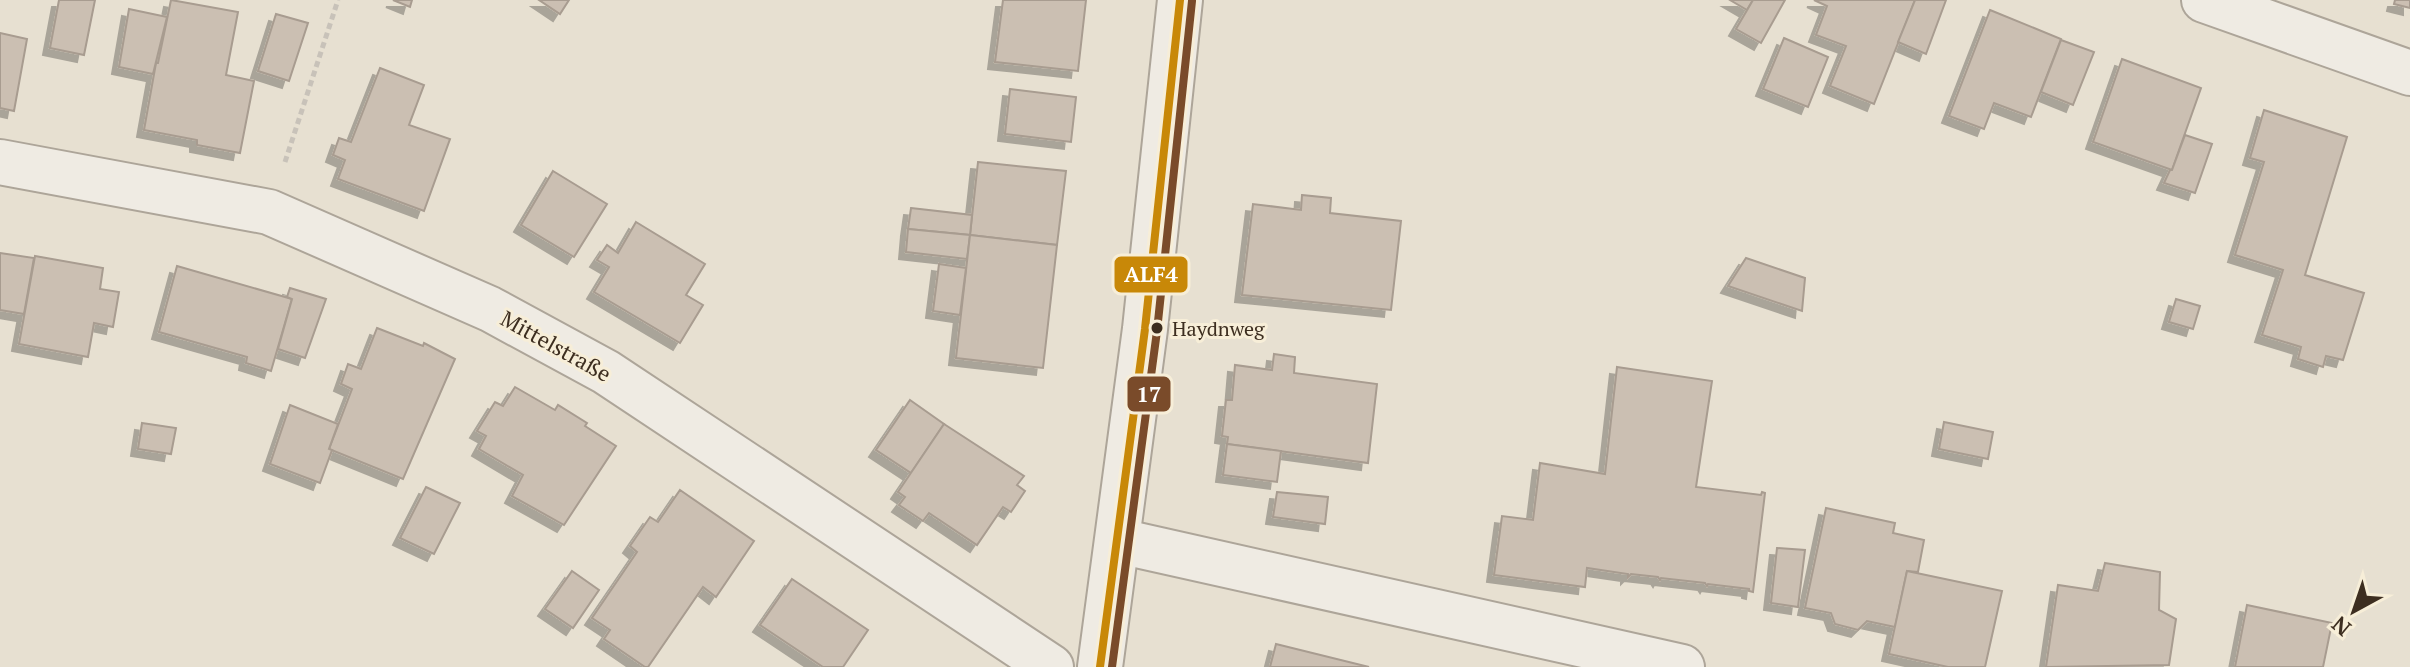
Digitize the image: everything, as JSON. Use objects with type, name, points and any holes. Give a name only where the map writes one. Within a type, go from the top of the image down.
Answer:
[{"type":"street","points":[[1100,667],[1147,313],[1180,0]]},
{"type":"street","points":[[2204,0],[2410,73]]},
{"type":"street","name":"Mittelstraße","points":[[0,162],[269,212],[490,309],[606,372],[1051,667]]},
{"type":"street","points":[[1119,541],[1682,667]]},
{"type":"path","points":[[269,212],[338,0]]},
{"type":"building","points":[[59,0],[95,0],[84,55],[50,48]]},
{"type":"building","points":[[171,0],[238,12],[226,75],[254,81],[240,153],[197,145],[197,140],[144,130]]},
{"type":"building","points":[[393,0],[412,0],[410,7]]},
{"type":"building","points":[[539,0],[569,0],[560,14]]},
{"type":"building","points":[[1003,0],[1086,0],[1078,71],[995,62]]},
{"type":"building","points":[[1730,0],[1753,0],[1747,10]]},
{"type":"building","points":[[1753,0],[1785,0],[1761,43],[1736,29]]},
{"type":"building","points":[[1814,0],[1915,0],[1874,104],[1830,86],[1846,46],[1816,35],[1827,6]]},
{"type":"building","points":[[1915,0],[1946,0],[1926,54],[1898,42]]},
{"type":"building","points":[[2395,0],[2410,0],[2410,8],[2394,4]]},
{"type":"building","points":[[129,9],[167,17],[153,74],[119,67]]},
{"type":"building","points":[[1990,10],[2061,39],[2031,117],[1994,103],[1984,129],[1949,116]]},
{"type":"building","points":[[276,14],[308,23],[289,81],[258,71]]},
{"type":"building","points":[[0,33],[27,39],[14,111],[0,108]]},
{"type":"building","points":[[1784,38],[1828,57],[1808,107],[1763,89]]},
{"type":"building","points":[[2061,40],[2094,52],[2073,105],[2041,92]]},
{"type":"building","points":[[2122,59],[2201,88],[2172,170],[2093,142]]},
{"type":"building","points":[[380,68],[424,85],[409,125],[450,139],[424,211],[338,179],[345,160],[333,155],[339,138],[351,142]]},
{"type":"building","points":[[1010,89],[1076,97],[1071,142],[1005,134]]},
{"type":"building","points":[[2264,110],[2347,137],[2305,275],[2364,293],[2343,360],[2326,356],[2323,367],[2298,359],[2301,347],[2262,335],[2283,270],[2235,255],[2264,162],[2250,158]]},
{"type":"building","points":[[2185,135],[2212,144],[2195,193],[2164,183]]},
{"type":"building","points":[[978,162],[1066,171],[1057,245],[970,235]]},
{"type":"building","points":[[553,171],[607,204],[574,257],[521,225]]},
{"type":"building","points":[[1302,195],[1331,198],[1330,213],[1401,221],[1391,310],[1242,295],[1253,204],[1301,210]]},
{"type":"building","points":[[911,208],[972,215],[970,235],[908,229]]},
{"type":"building","points":[[636,222],[705,264],[686,295],[703,305],[680,343],[594,292],[609,267],[597,260],[607,245],[618,253]]},
{"type":"building","points":[[908,229],[970,235],[967,259],[906,252]]},
{"type":"building","points":[[970,235],[1057,245],[1043,368],[956,358]]},
{"type":"building","points":[[0,253],[34,258],[24,314],[0,310]]},
{"type":"building","points":[[35,256],[103,268],[100,289],[119,292],[113,327],[94,323],[88,357],[19,344]]},
{"type":"building","points":[[1746,258],[1805,278],[1802,311],[1728,286]]},
{"type":"building","points":[[939,264],[966,268],[960,315],[933,311]]},
{"type":"building","points":[[177,266],[292,299],[271,371],[246,363],[247,357],[159,332]]},
{"type":"building","points":[[290,288],[326,299],[305,358],[278,349],[292,299],[287,297]]},
{"type":"building","points":[[2176,299],[2200,306],[2193,329],[2169,322]]},
{"type":"building","points":[[377,328],[423,346],[424,343],[455,359],[403,479],[329,449],[352,389],[341,384],[348,364],[361,369]]},
{"type":"building","points":[[1274,354],[1295,357],[1294,373],[1377,384],[1368,463],[1227,444],[1228,437],[1222,436],[1226,400],[1232,400],[1235,365],[1272,370]]},
{"type":"building","points":[[1617,367],[1712,381],[1696,487],[1765,493],[1753,592],[1749,589],[1707,586],[1705,583],[1660,580],[1658,577],[1631,574],[1628,577],[1628,574],[1587,568],[1585,587],[1494,575],[1502,516],[1533,520],[1540,463],[1605,474]]},
{"type":"building","points":[[515,387],[555,410],[558,405],[616,446],[564,525],[512,496],[523,475],[479,449],[486,436],[477,431],[495,402],[503,406]]},
{"type":"building","points":[[910,400],[944,424],[911,473],[876,450]]},
{"type":"building","points":[[290,405],[338,424],[320,483],[270,464]]},
{"type":"building","points":[[1944,422],[1993,432],[1988,459],[1939,449]]},
{"type":"building","points":[[142,423],[176,428],[171,454],[138,449]]},
{"type":"building","points":[[944,424],[1024,476],[1017,485],[1025,491],[1011,512],[1003,507],[977,545],[929,513],[923,521],[899,505],[905,497],[898,492]]},
{"type":"building","points":[[1227,444],[1281,451],[1277,482],[1223,475]]},
{"type":"building","points":[[426,487],[460,503],[434,554],[400,538]]},
{"type":"building","points":[[680,490],[754,541],[716,597],[703,587],[648,667],[645,667],[604,639],[610,630],[592,618],[637,552],[630,546],[650,517],[658,522]]},
{"type":"building","points":[[1277,492],[1328,497],[1325,524],[1273,517]]},
{"type":"building","points":[[1826,508],[1895,523],[1893,533],[1924,540],[1918,572],[1907,571],[1895,627],[1867,621],[1858,630],[1835,624],[1831,613],[1805,608]]},
{"type":"building","points":[[1777,548],[1805,550],[1798,607],[1771,603]]},
{"type":"building","points":[[2105,563],[2160,572],[2159,610],[2176,619],[2169,665],[2046,667],[2058,585],[2098,591]]},
{"type":"building","points":[[572,571],[599,590],[573,628],[545,609]]},
{"type":"building","points":[[1907,571],[2002,591],[1985,667],[1948,667],[1889,654]]},
{"type":"building","points":[[792,579],[868,630],[843,667],[823,667],[760,625]]},
{"type":"building","points":[[2247,605],[2332,623],[2323,667],[2235,667]]},
{"type":"building","points":[[1276,644],[1369,667],[1270,667]]},
{"type":"transit line","name":"ALF4","points":[[1100,667],[1145,329],[1180,0]]},
{"type":"transit line","name":"17","points":[[1112,667],[1157,331],[1192,1]]},
{"type":"place","name":"Haydnweg","points":[[1157,328]]}]
